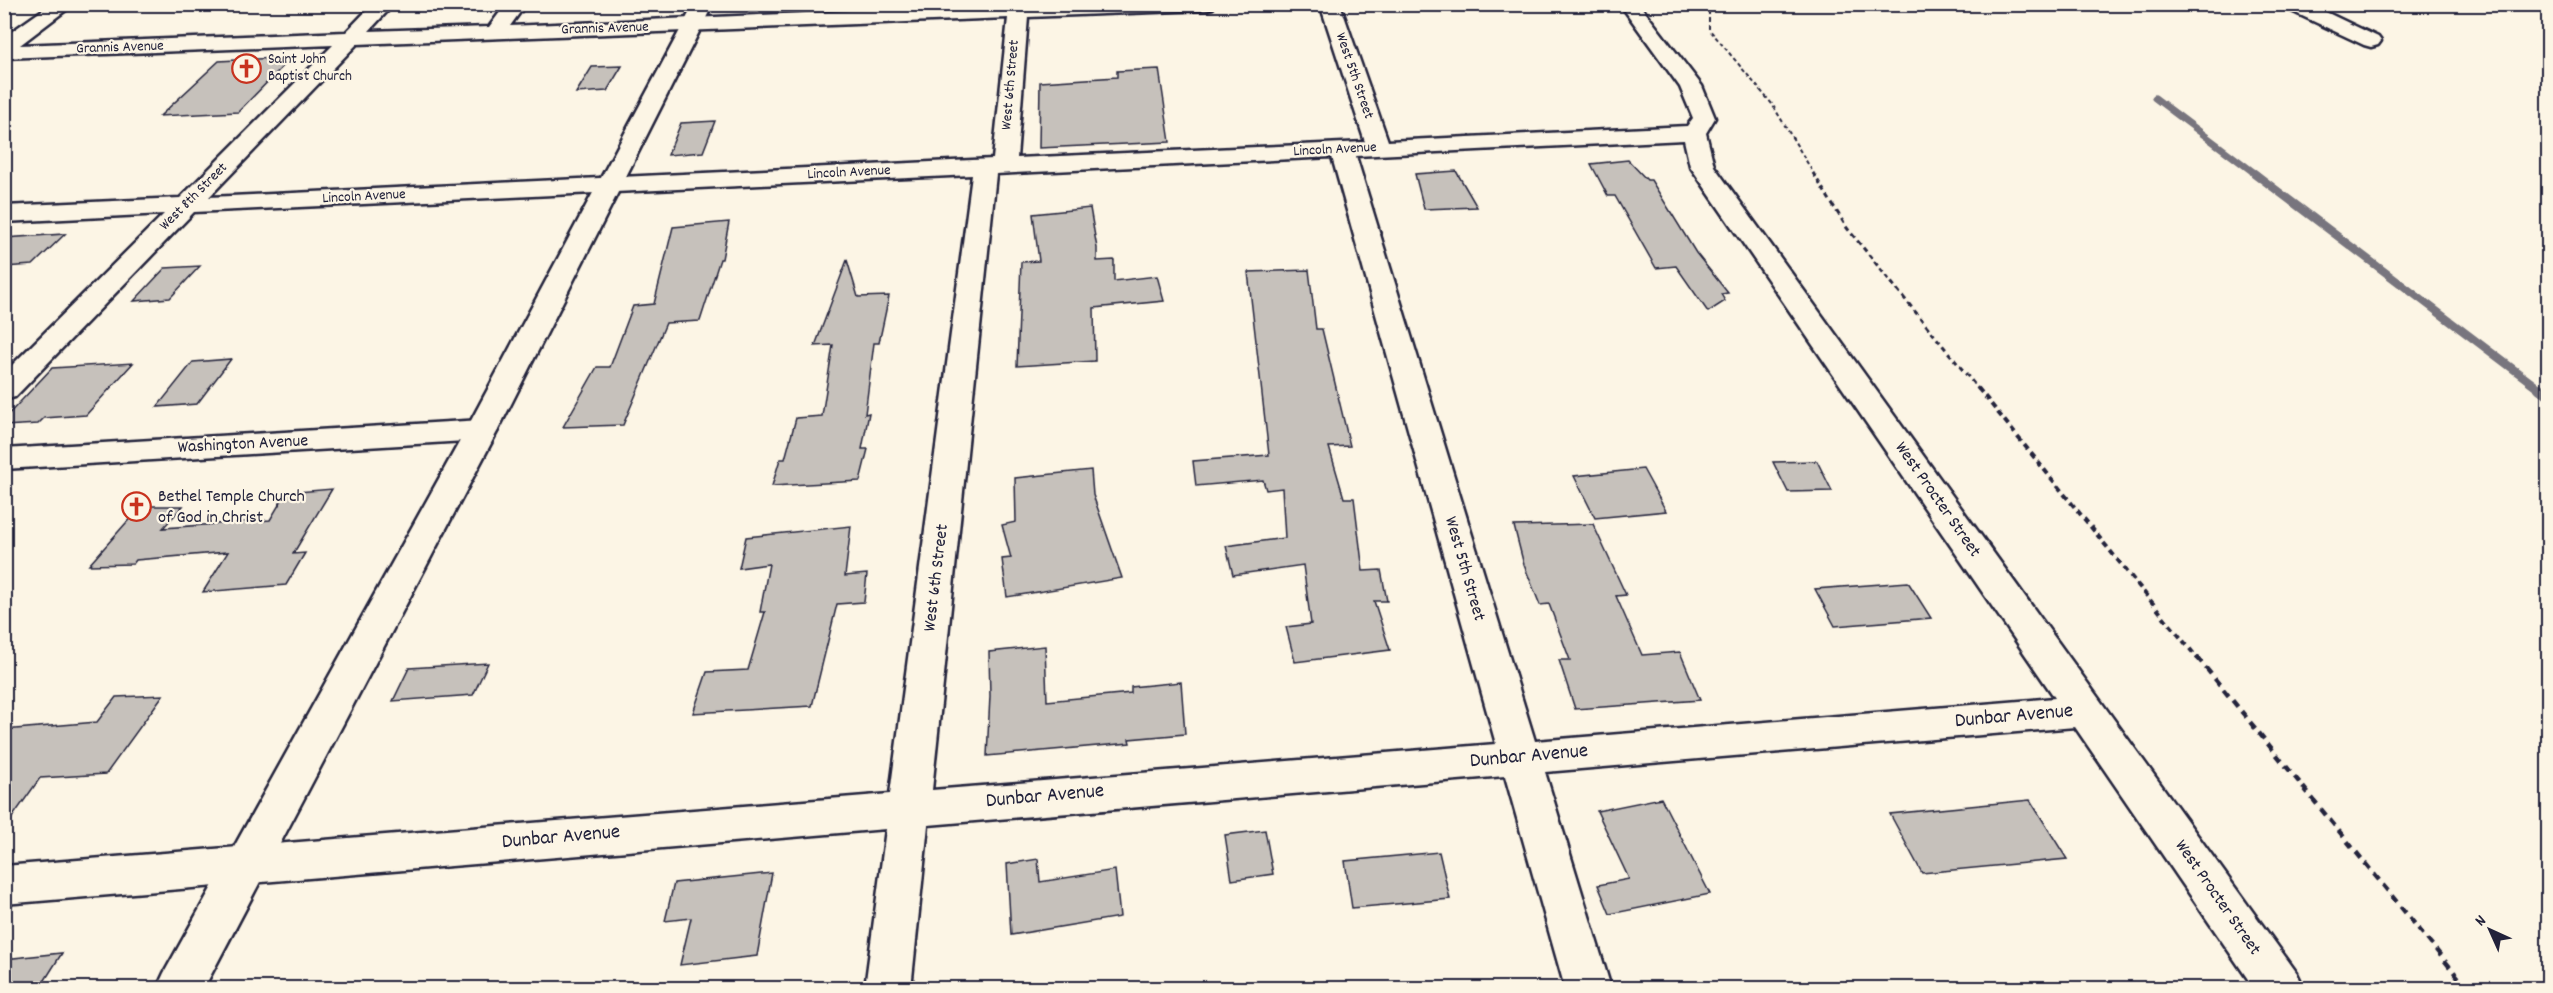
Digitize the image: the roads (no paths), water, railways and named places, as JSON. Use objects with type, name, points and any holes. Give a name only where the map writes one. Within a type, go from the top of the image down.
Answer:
[{"type":"street","points":[[4,46],[65,4]]},
{"type":"street","name":"West 8th Street","points":[[4,391],[385,4]]},
{"type":"street","points":[[494,33],[517,4]]},
{"type":"street","name":"Grannis Avenue","points":[[4,52],[494,33],[698,15],[1206,4]]},
{"type":"street","name":"West 5th Street","points":[[1330,4],[1378,148]]},
{"type":"street","name":"West Procter Street","points":[[1629,4],[1691,86],[1704,118],[1694,133],[1702,166],[2281,988]]},
{"type":"street","points":[[2292,4],[2371,41]]},
{"type":"street","name":"West 6th Street","points":[[888,988],[994,166],[1019,8]]},
{"type":"street","points":[[180,988],[482,430],[698,15]]},
{"type":"street","name":"Lincoln Avenue","points":[[4,214],[1694,133]]},
{"type":"street","name":"West 5th Street","points":[[1342,150],[1588,988]]},
{"type":"street","name":"Washington Avenue","points":[[4,459],[482,430]]},
{"type":"street","name":"Dunbar Avenue","points":[[4,885],[2085,711]]},
{"type":"waterway","points":[[2155,98],[2256,174]]},
{"type":"waterway","points":[[2254,173],[2541,390]]},
{"type":"waterway","points":[[2539,388],[2548,395]]},
{"type":"place","name":"Saint John Baptist Church","points":[[247,69]]},
{"type":"place","name":"Bethel Temple Church of God in Christ","points":[[137,507]]}]
